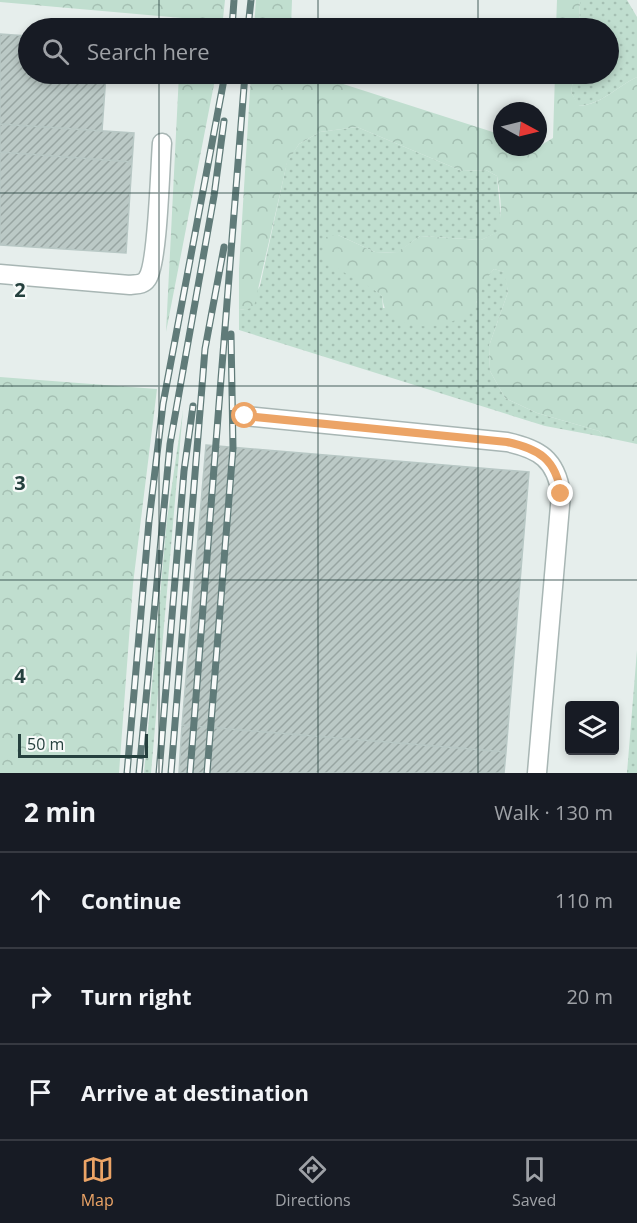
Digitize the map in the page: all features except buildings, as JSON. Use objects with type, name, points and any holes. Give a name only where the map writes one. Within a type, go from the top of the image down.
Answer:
[{"type":"lane","points":[[0,274],[130,285],[142,284],[149,277],[153,258],[162,142]]},
{"type":"lane","points":[[245,416],[507,442],[527,446],[546,457],[558,477],[561,494],[537,773]]},
{"type":"green space","points":[[0,0],[225,0],[223,18],[182,18],[0,2]]},
{"type":"green space","points":[[256,0],[292,0],[291,18],[255,18]]},
{"type":"green space","points":[[557,0],[580,0],[579,18],[556,18]]},
{"type":"green space","points":[[580,0],[627,0],[637,17],[637,77],[602,99],[578,106],[571,92],[572,84],[619,84],[619,18],[579,18]]},
{"type":"green space","points":[[637,77],[637,444],[604,437],[599,431],[537,413],[505,398],[490,371],[489,346],[508,292],[504,272],[494,269],[486,280],[477,301],[463,316],[433,326],[412,325],[390,316],[384,306],[382,296],[334,266],[322,253],[326,237],[338,235],[375,252],[396,253],[420,236],[481,240],[497,232],[501,211],[497,176],[486,170],[462,171],[357,127],[320,132],[299,144],[287,163],[254,307],[239,309],[239,269],[250,84],[343,84],[493,132],[493,156],[547,156],[547,142],[553,138],[555,84],[572,84],[571,92],[579,106],[602,99]]},
{"type":"green space","points":[[178,84],[214,84],[166,332]]},
{"type":"green space","points":[[357,127],[462,171],[486,170],[497,176],[501,219],[498,232],[481,240],[420,236],[397,253],[375,252],[338,235],[345,272],[370,286],[382,296],[383,308],[476,303],[485,279],[494,269],[505,272],[508,292],[489,346],[490,371],[505,398],[537,413],[599,431],[604,437],[545,426],[239,330],[239,309],[245,310],[260,286],[287,162],[299,144],[320,132]]},
{"type":"green space","points":[[0,377],[157,389],[133,584],[119,773],[0,773]]},
{"type":"green space","points":[[183,410],[151,773],[144,773],[167,519]]},
{"type":"green space","points":[[637,650],[637,773],[627,773]]},
{"type":"railway","points":[[233,18],[234,0]]},
{"type":"railway","points":[[249,18],[251,0]]},
{"type":"railway","points":[[127,773],[149,521],[163,404],[223,84]]},
{"type":"railway","points":[[190,773],[244,84]]},
{"type":"railway","points":[[139,773],[170,444],[214,196],[224,121]]},
{"type":"railway","points":[[171,773],[205,349],[224,247]]},
{"type":"railway","points":[[207,773],[233,448],[231,334]]},
{"type":"railway","points":[[159,773],[184,471],[193,406]]},
{"type":"route","points":[[245,416],[507,442],[527,446],[546,457],[558,477],[561,494]]}]
